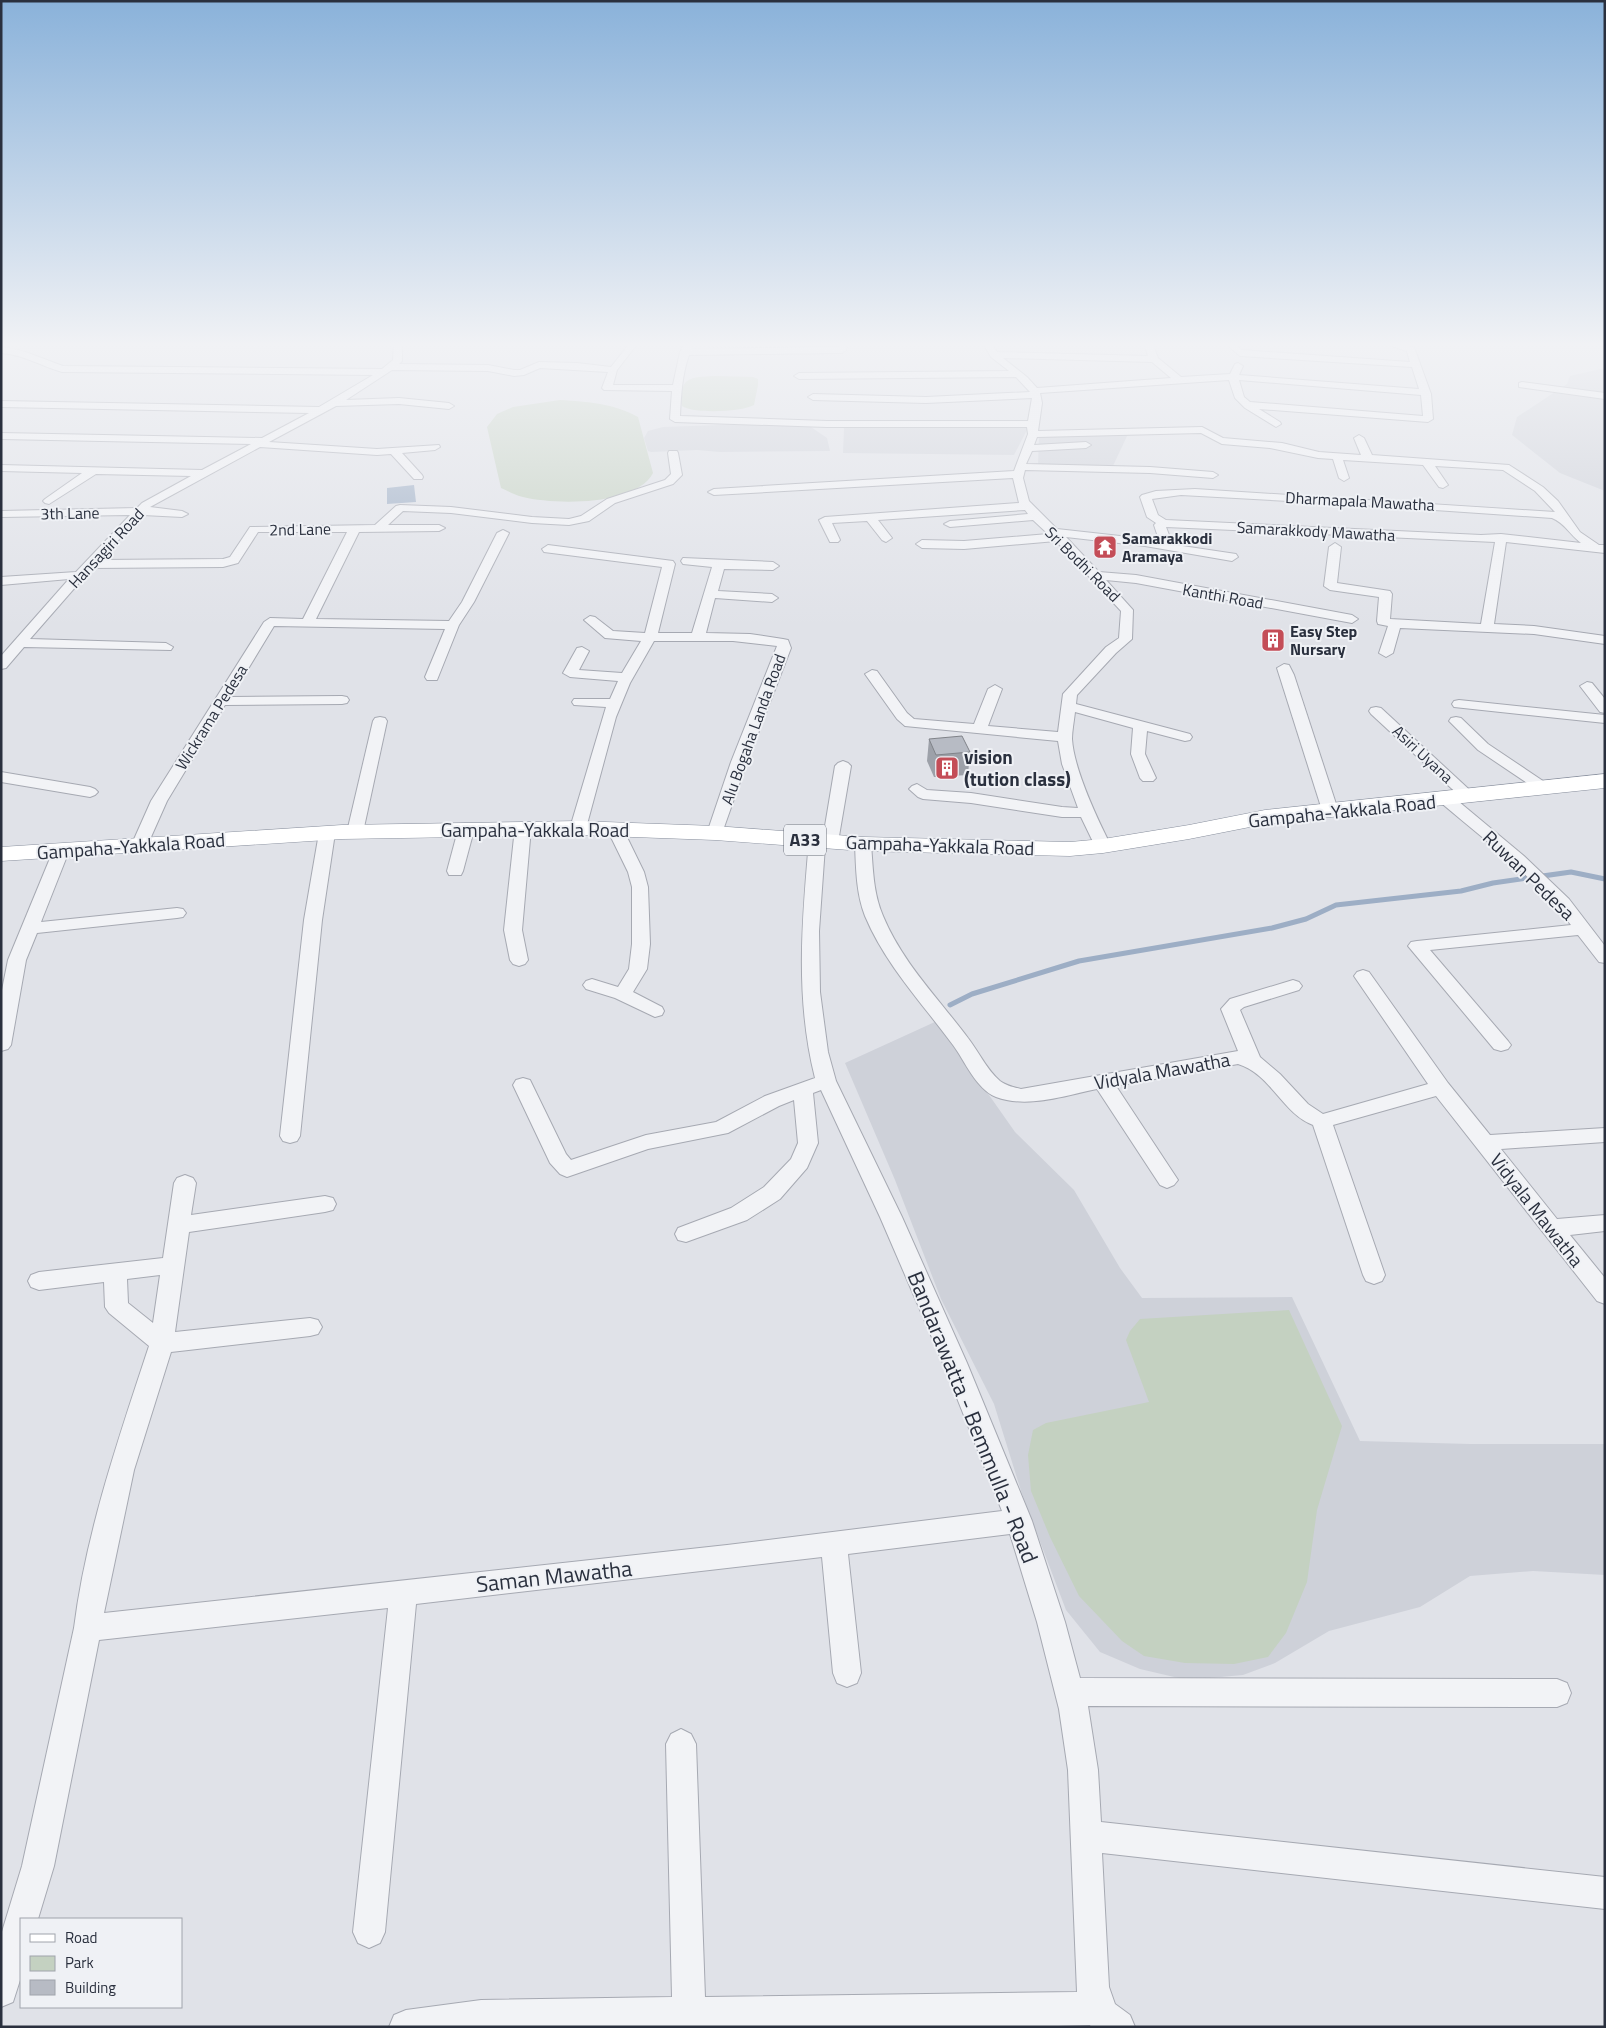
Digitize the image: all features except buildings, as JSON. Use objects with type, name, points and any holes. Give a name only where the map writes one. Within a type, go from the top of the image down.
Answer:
[{"type":"highway","name":"Gampaha-Yakkala Road","points":[[1,854],[355,832],[523,828],[615,828],[863,844],[1070,849],[1103,846],[1265,817],[1469,797],[1605,781]]},
{"type":"street","points":[[72,438],[260,442],[316,449],[377,452],[435,447]]},
{"type":"street","name":"Hansagiri Road","points":[[3,661],[138,511],[202,473],[268,438]]},
{"type":"street","points":[[1020,470],[1031,438]]},
{"type":"street","points":[[1213,438],[1222,441],[1273,445],[1304,450],[1318,455],[1505,467],[1531,483],[1557,505],[1576,534],[1600,549]]},
{"type":"street","points":[[1359,438],[1368,458]]},
{"type":"street","points":[[1028,448],[1102,445]]},
{"type":"street","points":[[394,451],[418,477]]},
{"type":"street","points":[[378,528],[400,508],[470,512],[549,522],[569,522],[586,519],[611,500],[670,482],[677,475],[673,453]]},
{"type":"street","points":[[1337,456],[1344,478]]},
{"type":"street","points":[[1426,462],[1443,485]]},
{"type":"street","points":[[1,468],[202,473]]},
{"type":"street","points":[[49,500],[94,470]]},
{"type":"street","points":[[714,492],[1020,470],[1150,470],[1214,475]]},
{"type":"street","name":"Sri Bodhi Road","points":[[1020,470],[1018,478],[1021,493],[1027,506],[1127,610],[1125,639],[1111,650],[1070,694],[1068,706],[1066,737],[1070,764],[1088,813],[1103,846]]},
{"type":"street","name":"Dharmapala Mawatha","points":[[1164,523],[1153,517],[1146,497],[1155,493],[1198,493],[1374,501],[1553,515],[1565,519]]},
{"type":"street","points":[[834,540],[825,520],[1027,506]]},
{"type":"street","name":"3th Lane","points":[[1,514],[138,511],[182,514]]},
{"type":"street","points":[[869,516],[886,538]]},
{"type":"street","points":[[910,524],[997,522],[1036,517]]},
{"type":"street","points":[[1144,544],[1164,542],[1160,525],[1164,523]]},
{"type":"street","name":"Samarakkody Mawatha","points":[[1164,523],[1481,539],[1501,538],[1600,549]]},
{"type":"street","points":[[355,528],[307,623],[453,625]]},
{"type":"street","name":"2nd Lane","points":[[89,564],[223,563],[234,560],[254,529],[439,528]]},
{"type":"street","points":[[432,677],[453,625],[468,602],[503,532]]},
{"type":"street","points":[[922,544],[964,545],[1055,534],[1144,544],[1232,557]]},
{"type":"street","points":[[1487,627],[1501,538]]},
{"type":"street","points":[[1335,548],[1330,586],[1386,594],[1383,621],[1395,624],[1534,630],[1605,640]]},
{"type":"street","points":[[548,550],[669,564],[650,637],[626,677],[614,703],[593,769],[578,828]]},
{"type":"street","points":[[687,561],[719,565],[773,566]]},
{"type":"street","points":[[590,620],[610,635],[650,637],[698,636],[719,565]]},
{"type":"street","points":[[1,581],[79,575]]},
{"type":"street","name":"Kanthi Road","points":[[1095,575],[1136,579],[1352,619]]},
{"type":"street","points":[[710,594],[772,598]]},
{"type":"street","name":"Wickrama Pedesa","points":[[139,846],[159,801],[270,622],[307,623]]},
{"type":"street","points":[[1386,653],[1395,624]]},
{"type":"street","name":"Alu Bogaha Landa Road","points":[[698,636],[764,639],[782,643],[784,648],[739,762],[715,834]]},
{"type":"street","points":[[20,644],[166,647]]},
{"type":"street","points":[[582,651],[570,673],[626,677]]},
{"type":"street","points":[[1284,668],[1330,810]]},
{"type":"street","points":[[872,674],[898,711],[910,723],[1066,737]]},
{"type":"street","points":[[1587,686],[1605,709]]},
{"type":"street","points":[[980,729],[995,689]]},
{"type":"street","points":[[221,701],[342,700]]},
{"type":"street","points":[[579,702],[614,703]]},
{"type":"street","points":[[1459,704],[1605,719]]},
{"type":"street","points":[[1068,706],[1185,737]]},
{"type":"street","name":"Asiri Uyana","points":[[1376,711],[1469,797]]},
{"type":"street","points":[[355,832],[380,721]]},
{"type":"street","points":[[1456,721],[1483,747],[1544,788]]},
{"type":"street","points":[[1140,725],[1138,754],[1148,778]]},
{"type":"street","name":"Bandarawatta - Bemmulla - Road","points":[[843,766],[824,841],[809,940],[814,1028],[818,1059],[826,1081],[952,1354],[1019,1521],[1051,1622],[1079,1738],[1083,1770],[1092,1987],[1108,2017]]},
{"type":"street","points":[[1,776],[90,792]]},
{"type":"street","points":[[917,789],[924,794],[971,798],[1062,812],[1088,813]]},
{"type":"street","name":"Ruwan Pedesa","points":[[1446,799],[1518,859],[1563,903],[1603,954]]},
{"type":"street","points":[[519,960],[512,930],[523,828]]},
{"type":"street","points":[[615,828],[627,852],[640,887],[641,944],[638,969],[622,994]]},
{"type":"street","points":[[455,871],[466,830]]},
{"type":"street","points":[[290,1136],[313,920],[326,834]]},
{"type":"street","name":"Vidyala Mawatha","points":[[863,844],[867,892],[874,915],[886,940],[915,983],[963,1044],[988,1081],[1000,1091],[1021,1096],[1239,1057],[1251,1059],[1269,1073],[1312,1119],[1322,1121]]},
{"type":"street","points":[[1,1045],[17,960],[61,851]]},
{"type":"street","points":[[30,928],[177,913]]},
{"type":"street","points":[[1501,1045],[1417,946],[1584,929]]},
{"type":"street","name":"Vidyala Mawatha","points":[[1362,976],[1441,1088],[1605,1295]]},
{"type":"street","points":[[592,985],[622,994],[656,1010]]},
{"type":"street","points":[[1251,1059],[1230,1009],[1237,1003],[1293,986]]},
{"type":"street","points":[[523,1085],[557,1158],[567,1169],[646,1142],[721,1128],[772,1101],[826,1081]]},
{"type":"street","points":[[1104,1082],[1167,1180]]},
{"type":"street","points":[[1374,1274],[1322,1121],[1441,1088]]},
{"type":"street","points":[[686,1234],[739,1214],[772,1193],[800,1163],[808,1143],[802,1090]]},
{"type":"street","points":[[1485,1143],[1605,1136]]},
{"type":"street","points":[[22,1918],[38,1866],[88,1628],[91,1602],[121,1470],[162,1343],[185,1183]]},
{"type":"street","points":[[180,1225],[325,1204]]},
{"type":"street","points":[[1552,1228],[1605,1223]]},
{"type":"street","points":[[39,1281],[174,1265]]},
{"type":"street","points":[[115,1272],[117,1308],[162,1343],[310,1327]]},
{"type":"street","name":"Saman Mawatha","points":[[88,1628],[834,1544],[1019,1521]]},
{"type":"street","points":[[834,1544],[847,1673]]},
{"type":"street","points":[[369,1932],[403,1593]]},
{"type":"street","points":[[1069,1692],[1557,1693]]},
{"type":"street","points":[[681,1744],[689,2014]]},
{"type":"street","points":[[1085,1836],[1605,1893]]},
{"type":"street","points":[[1,1990],[20,1926]]},
{"type":"street","points":[[406,2027],[480,2022],[689,2014],[844,2019],[1108,2017]]},
{"type":"shaded area","points":[[644,438],[826,438],[830,451],[720,452],[697,450],[651,452],[648,451]]},
{"type":"shaded area","points":[[844,438],[1023,438],[1014,455],[843,453]]},
{"type":"shaded area","points":[[1039,438],[1126,438],[1112,468],[1038,466]]},
{"type":"shaded area","points":[[1515,438],[1605,438],[1605,491],[1560,473]]},
{"type":"shaded area","points":[[937,1021],[1015,1132],[1074,1190],[1120,1268],[1142,1298],[1292,1297],[1360,1441],[1470,1444],[1605,1444],[1605,1575],[1533,1571],[1470,1576],[1420,1607],[1329,1631],[1275,1663],[1243,1675],[1187,1680],[1140,1669],[1100,1652],[1066,1610],[1022,1494],[994,1404],[941,1299],[895,1180],[845,1063]]},
{"type":"green space","points":[[489,438],[644,438],[653,473],[644,484],[630,492],[613,497],[574,502],[537,500],[514,494],[501,488]]},
{"type":"green space","points":[[1289,1310],[1342,1426],[1317,1510],[1307,1582],[1286,1633],[1268,1657],[1234,1664],[1185,1663],[1144,1656],[1122,1641],[1079,1596],[1050,1537],[1031,1491],[1028,1455],[1033,1430],[1046,1423],[1149,1402],[1126,1340],[1130,1331],[1140,1319]]},
{"type":"water","points":[[414,485],[416,502],[387,504],[387,488]]},
{"type":"waterway","points":[[950,1005],[972,994],[1079,961],[1272,928],[1306,919],[1336,905],[1461,891],[1493,883],[1571,872],[1605,879]]},
{"type":"place","name":"Samarakkodi Aramaya","points":[[1105,547]]},
{"type":"place","name":"Easy Step Nursary","points":[[1273,640]]},
{"type":"place","name":"vision (tution class)","points":[[947,768]]}]
